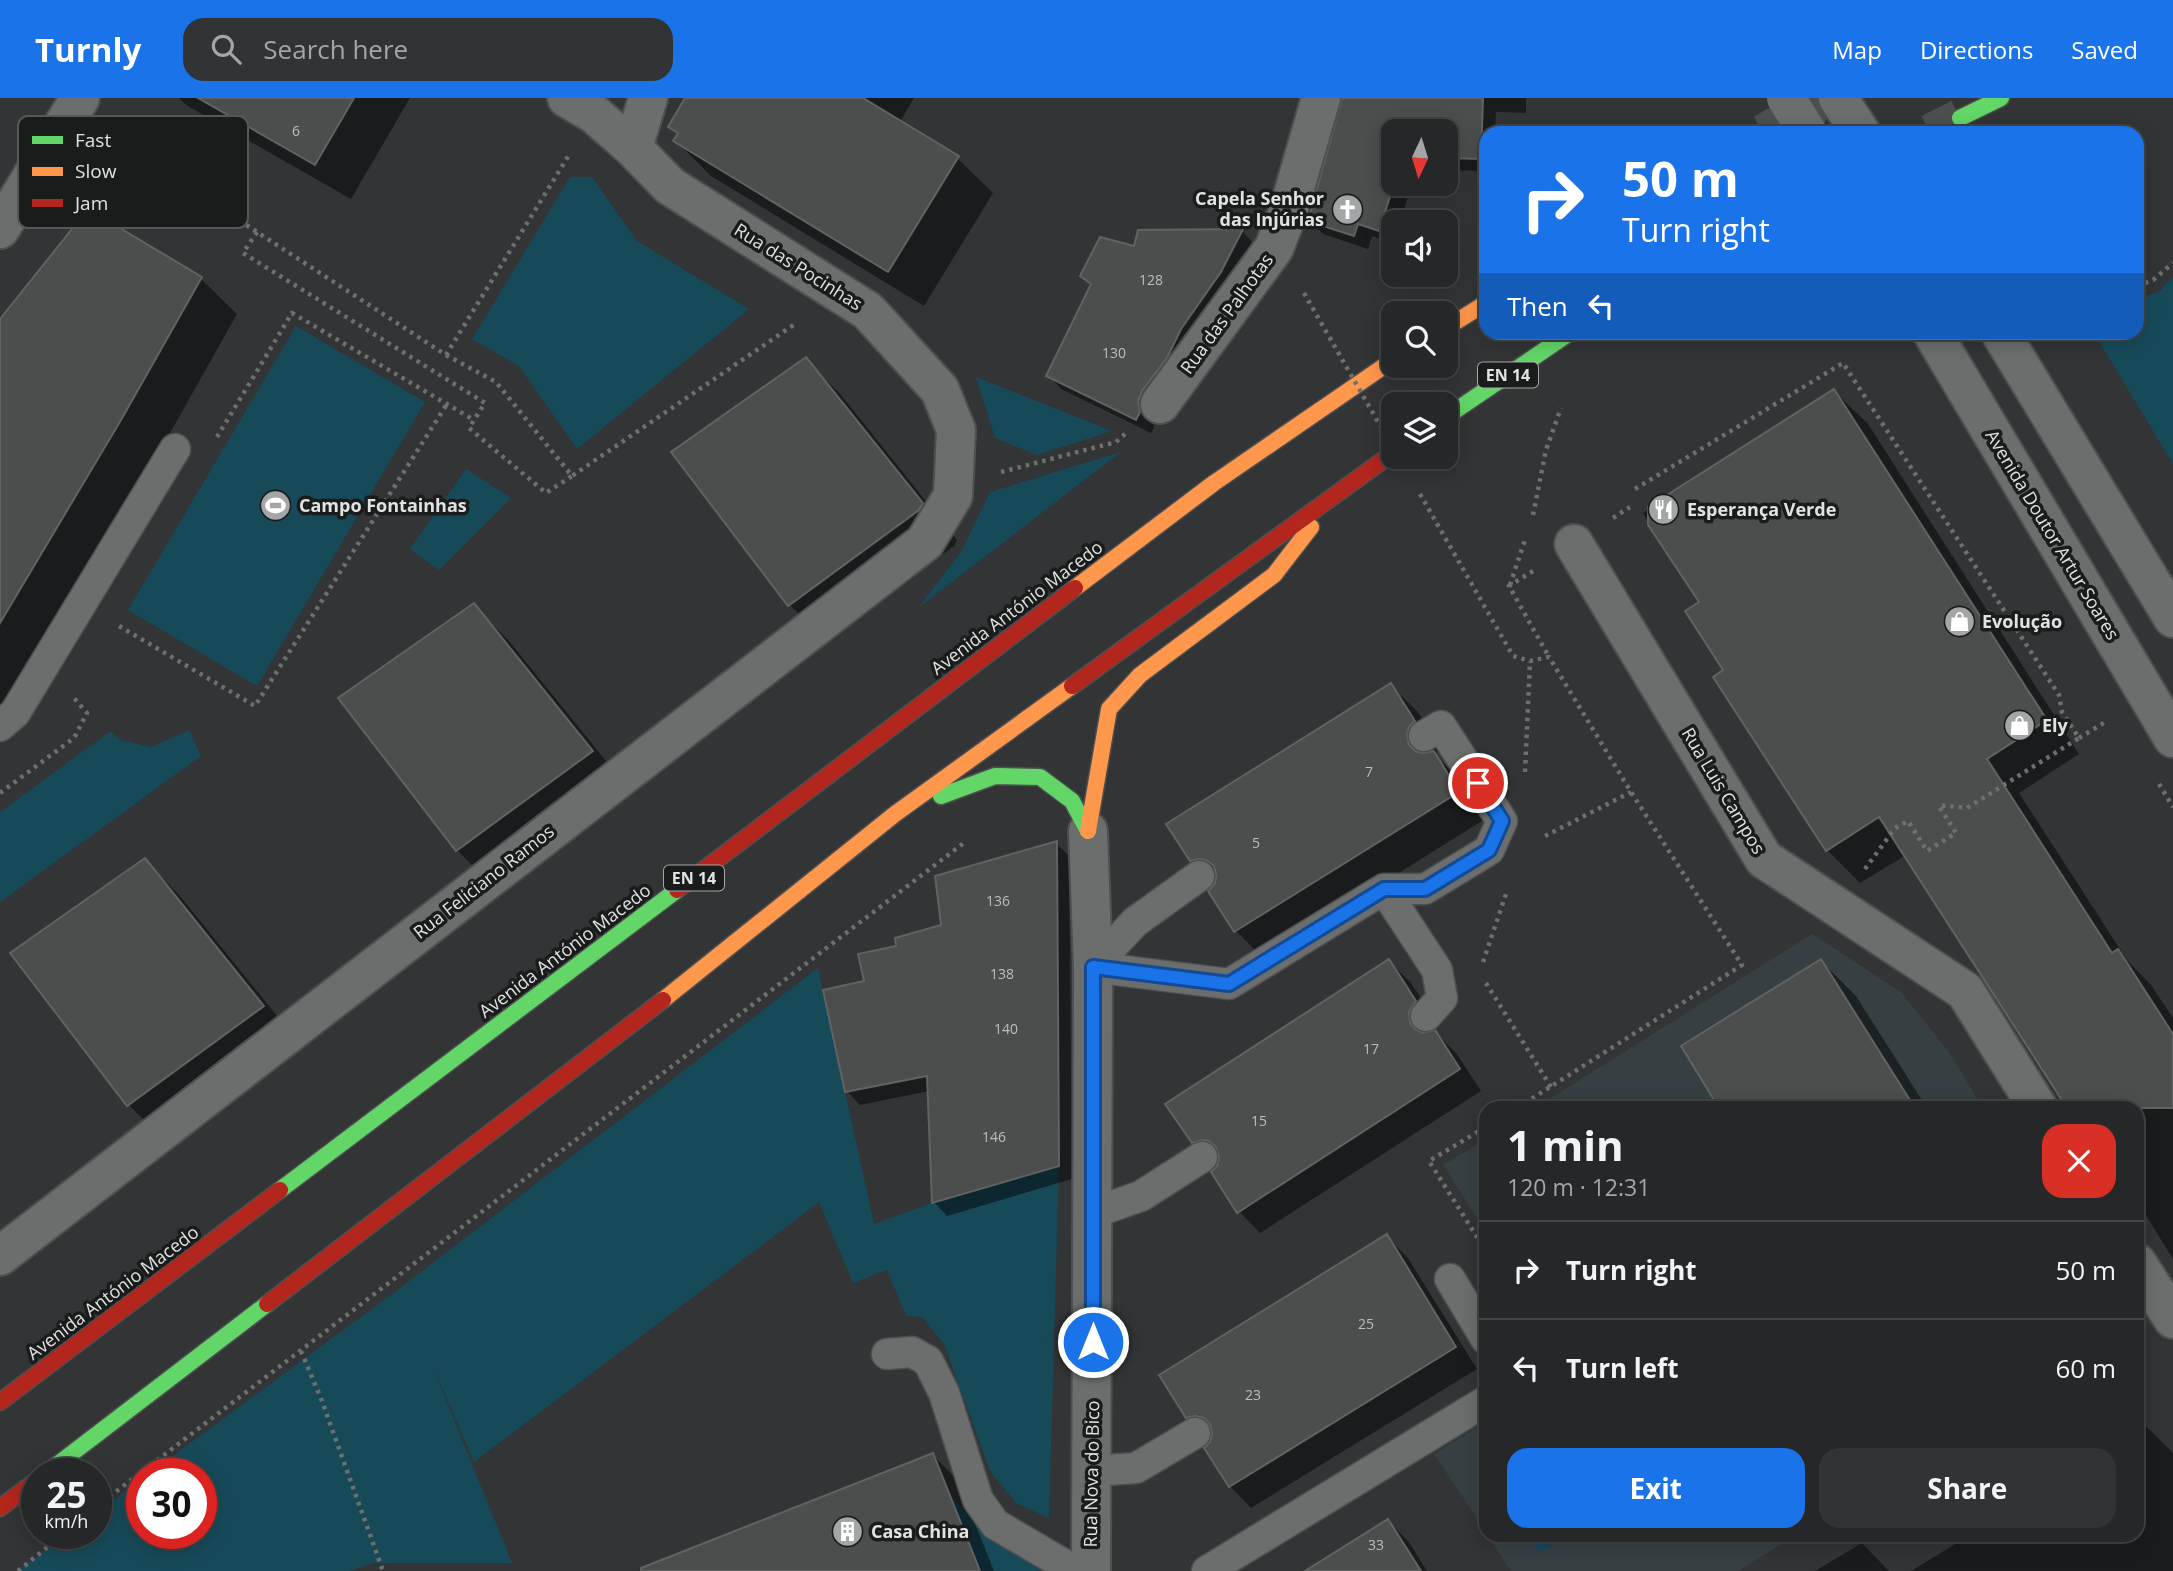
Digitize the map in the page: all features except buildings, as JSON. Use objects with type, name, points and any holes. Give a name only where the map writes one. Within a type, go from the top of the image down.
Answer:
[{"type":"highway","points":[[1960,118],[2001,98]]},
{"type":"highway","points":[[1458,320],[1479,307]]},
{"type":"highway","name":"EN 14","points":[[1458,409],[1559,340]]},
{"type":"highway","name":"Avenida António Macedo","points":[[0,1402],[1214,482],[1381,368]]},
{"type":"highway","points":[[66,1458],[653,1007],[895,814],[1381,459]]},
{"type":"highway","points":[[1088,831],[1109,709],[1140,675],[1274,575],[1340,489]]},
{"type":"highway","points":[[895,814],[995,776],[1040,777],[1072,801],[1088,831]]},
{"type":"highway","points":[[0,1508],[21,1492]]},
{"type":"street","points":[[633,148],[648,98]]},
{"type":"street","name":"Rua das Palhotas","points":[[1160,404],[1274,248],[1288,212],[1321,98]]},
{"type":"street","points":[[1786,98],[1804,126]]},
{"type":"street","points":[[1838,98],[1856,126]]},
{"type":"street","name":"Rua das Pocinhas","points":[[580,106],[633,148],[670,186],[867,311],[911,356],[940,390],[956,429],[953,496]]},
{"type":"street","points":[[0,229],[18,196]]},
{"type":"street","name":"Avenida Doutor Artur Soares","points":[[1937,340],[2173,738]]},
{"type":"street","points":[[2005,340],[2173,618]]},
{"type":"street","name":"Rua Feliciano Ramos","points":[[0,1256],[925,541],[953,496]]},
{"type":"street","name":"Rua Luis Campos","points":[[1574,544],[1764,859],[1838,905],[1965,991],[2034,1101]]},
{"type":"street","name":"Rua Nova do Bico","points":[[1088,831],[1093,967],[1091,1571]]},
{"type":"street","points":[[2144,1274],[2173,1319]]},
{"type":"lane","points":[[0,726],[15,713],[175,449]]},
{"type":"lane","points":[[1093,967],[1229,984],[1384,889],[1425,889],[1489,850],[1502,821],[1441,726],[1424,736]]},
{"type":"lane","points":[[1093,967],[1135,922],[1199,876]]},
{"type":"lane","points":[[1384,889],[1437,971],[1442,998],[1426,1016]]},
{"type":"lane","points":[[1093,1213],[1141,1196],[1202,1157]]},
{"type":"lane","points":[[1450,1279],[1479,1327]]},
{"type":"lane","points":[[887,1354],[912,1352],[928,1361],[944,1393],[978,1500],[995,1524],[1075,1571]]},
{"type":"lane","points":[[1207,1571],[1479,1405]]},
{"type":"lane","points":[[1092,1471],[1136,1468],[1195,1433]]},
{"type":"path","points":[[446,355],[580,106]]},
{"type":"path","points":[[248,226],[446,355],[496,382],[572,476]]},
{"type":"path","points":[[257,232],[243,253],[485,403],[469,428],[546,493],[795,324]]},
{"type":"path","points":[[2144,283],[2153,280],[2173,263]]},
{"type":"path","points":[[1304,293],[1381,429]]},
{"type":"path","points":[[214,442],[292,313],[474,420]]},
{"type":"path","points":[[1635,489],[1843,363],[2059,695],[2062,712],[2079,738]]},
{"type":"path","points":[[118,625],[256,706],[447,404]]},
{"type":"path","points":[[994,471],[1006,472],[1116,442],[1160,404]]},
{"type":"path","points":[[1532,517],[1546,450],[1561,408]]},
{"type":"path","points":[[1418,492],[1513,656],[1530,661],[1549,657],[1631,792],[1742,965],[1528,1101]]},
{"type":"path","points":[[1509,586],[1528,528]]},
{"type":"path","points":[[0,793],[74,738],[87,713],[72,695]]},
{"type":"path","points":[[1895,828],[1908,821],[1927,851],[1956,833],[1938,805],[1967,808],[2117,715]]},
{"type":"path","points":[[1534,842],[1631,792]]},
{"type":"path","points":[[112,1495],[969,839]]},
{"type":"path","points":[[1479,1131],[1429,1161],[1479,1240]]},
{"type":"path","points":[[301,1350],[383,1571]]},
{"type":"path","points":[[18,1571],[45,1549]]},
{"type":"shaded area","points":[[570,177],[592,177],[637,241],[749,309],[577,449],[519,366],[472,339]]},
{"type":"shaded area","points":[[2173,277],[2173,464],[2098,340],[2144,340],[2144,296],[2159,292]]},
{"type":"shaded area","name":"Campo Fontainhas","points":[[296,326],[425,402],[257,686],[128,610]]},
{"type":"shaded area","points":[[976,377],[1112,431],[1037,455],[995,438]]},
{"type":"shaded area","points":[[1121,452],[918,608],[961,552],[990,492]]},
{"type":"shaded area","points":[[466,469],[511,498],[439,570],[410,549]]},
{"type":"shaded area","points":[[189,730],[201,756],[0,902],[0,812],[111,731],[120,740],[152,747]]},
{"type":"shaded area","points":[[1812,934],[1901,992],[1949,1052],[1979,1101],[1546,1101]]},
{"type":"shaded area","points":[[818,968],[874,1224],[932,1203],[1059,1166],[1049,1518],[1016,1503],[990,1471],[944,1344],[922,1317],[906,1316],[887,1270],[853,1283],[819,1202],[474,1462],[430,1360],[512,1563],[373,1563],[350,1571],[18,1571],[48,1549],[112,1549],[112,1501],[126,1491],[126,1549],[217,1549],[217,1458],[170,1458],[400,1288]]},
{"type":"shaded area","points":[[1479,1143],[1479,1221],[1443,1165]]},
{"type":"shaded area","points":[[1479,1425],[1479,1522],[1434,1454]]},
{"type":"shaded area","points":[[949,1493],[967,1514],[1034,1562],[1039,1571],[980,1571]]},
{"type":"shaded area","points":[[1492,1542],[1785,1542],[1738,1571],[1511,1571]]},
{"type":"shaded area","points":[[1533,1542],[1558,1542],[1540,1553]]},
{"type":"tunnel","points":[[1776,126],[1826,98]]},
{"type":"tunnel","points":[[1944,126],[1960,118]]},
{"type":"traffic: fast","points":[[1960,118],[2001,98]]},
{"type":"traffic: fast","points":[[1458,409],[1559,340]]},
{"type":"traffic: fast","points":[[941,796],[995,776],[1040,777],[1072,801],[1088,831]]},
{"type":"traffic: fast","points":[[280,1190],[677,890]]},
{"type":"traffic: fast","points":[[66,1458],[267,1304]]},
{"type":"traffic: slow","points":[[1458,320],[1479,307]]},
{"type":"traffic: slow","points":[[1075,588],[1214,483],[1381,368]]},
{"type":"traffic: slow","points":[[1088,831],[1109,709],[1140,675],[1274,575],[1311,527]]},
{"type":"traffic: slow","points":[[663,1000],[895,814],[1072,686]]},
{"type":"traffic: jam","points":[[1072,686],[1381,462]]},
{"type":"traffic: jam","points":[[677,890],[1075,588]]},
{"type":"traffic: jam","points":[[267,1304],[663,1000]]},
{"type":"traffic: jam","points":[[0,1402],[280,1190]]},
{"type":"traffic: jam","points":[[0,1508],[21,1492]]},
{"type":"place","name":"Capela Senhor das Injúrias","points":[[1347,209]]},
{"type":"place","name":"Campo Fontainhas","points":[[276,506]]},
{"type":"place","name":"Esperança Verde","points":[[1664,510]]},
{"type":"place","name":"Evolução","points":[[1959,622]]},
{"type":"place","name":"Ely","points":[[2019,726]]},
{"type":"place","name":"Casa China","points":[[848,1532]]},
{"type":"route","points":[[1093,1342],[1093,967],[1229,984],[1384,889],[1425,889],[1489,850],[1502,821],[1478,783]]}]
